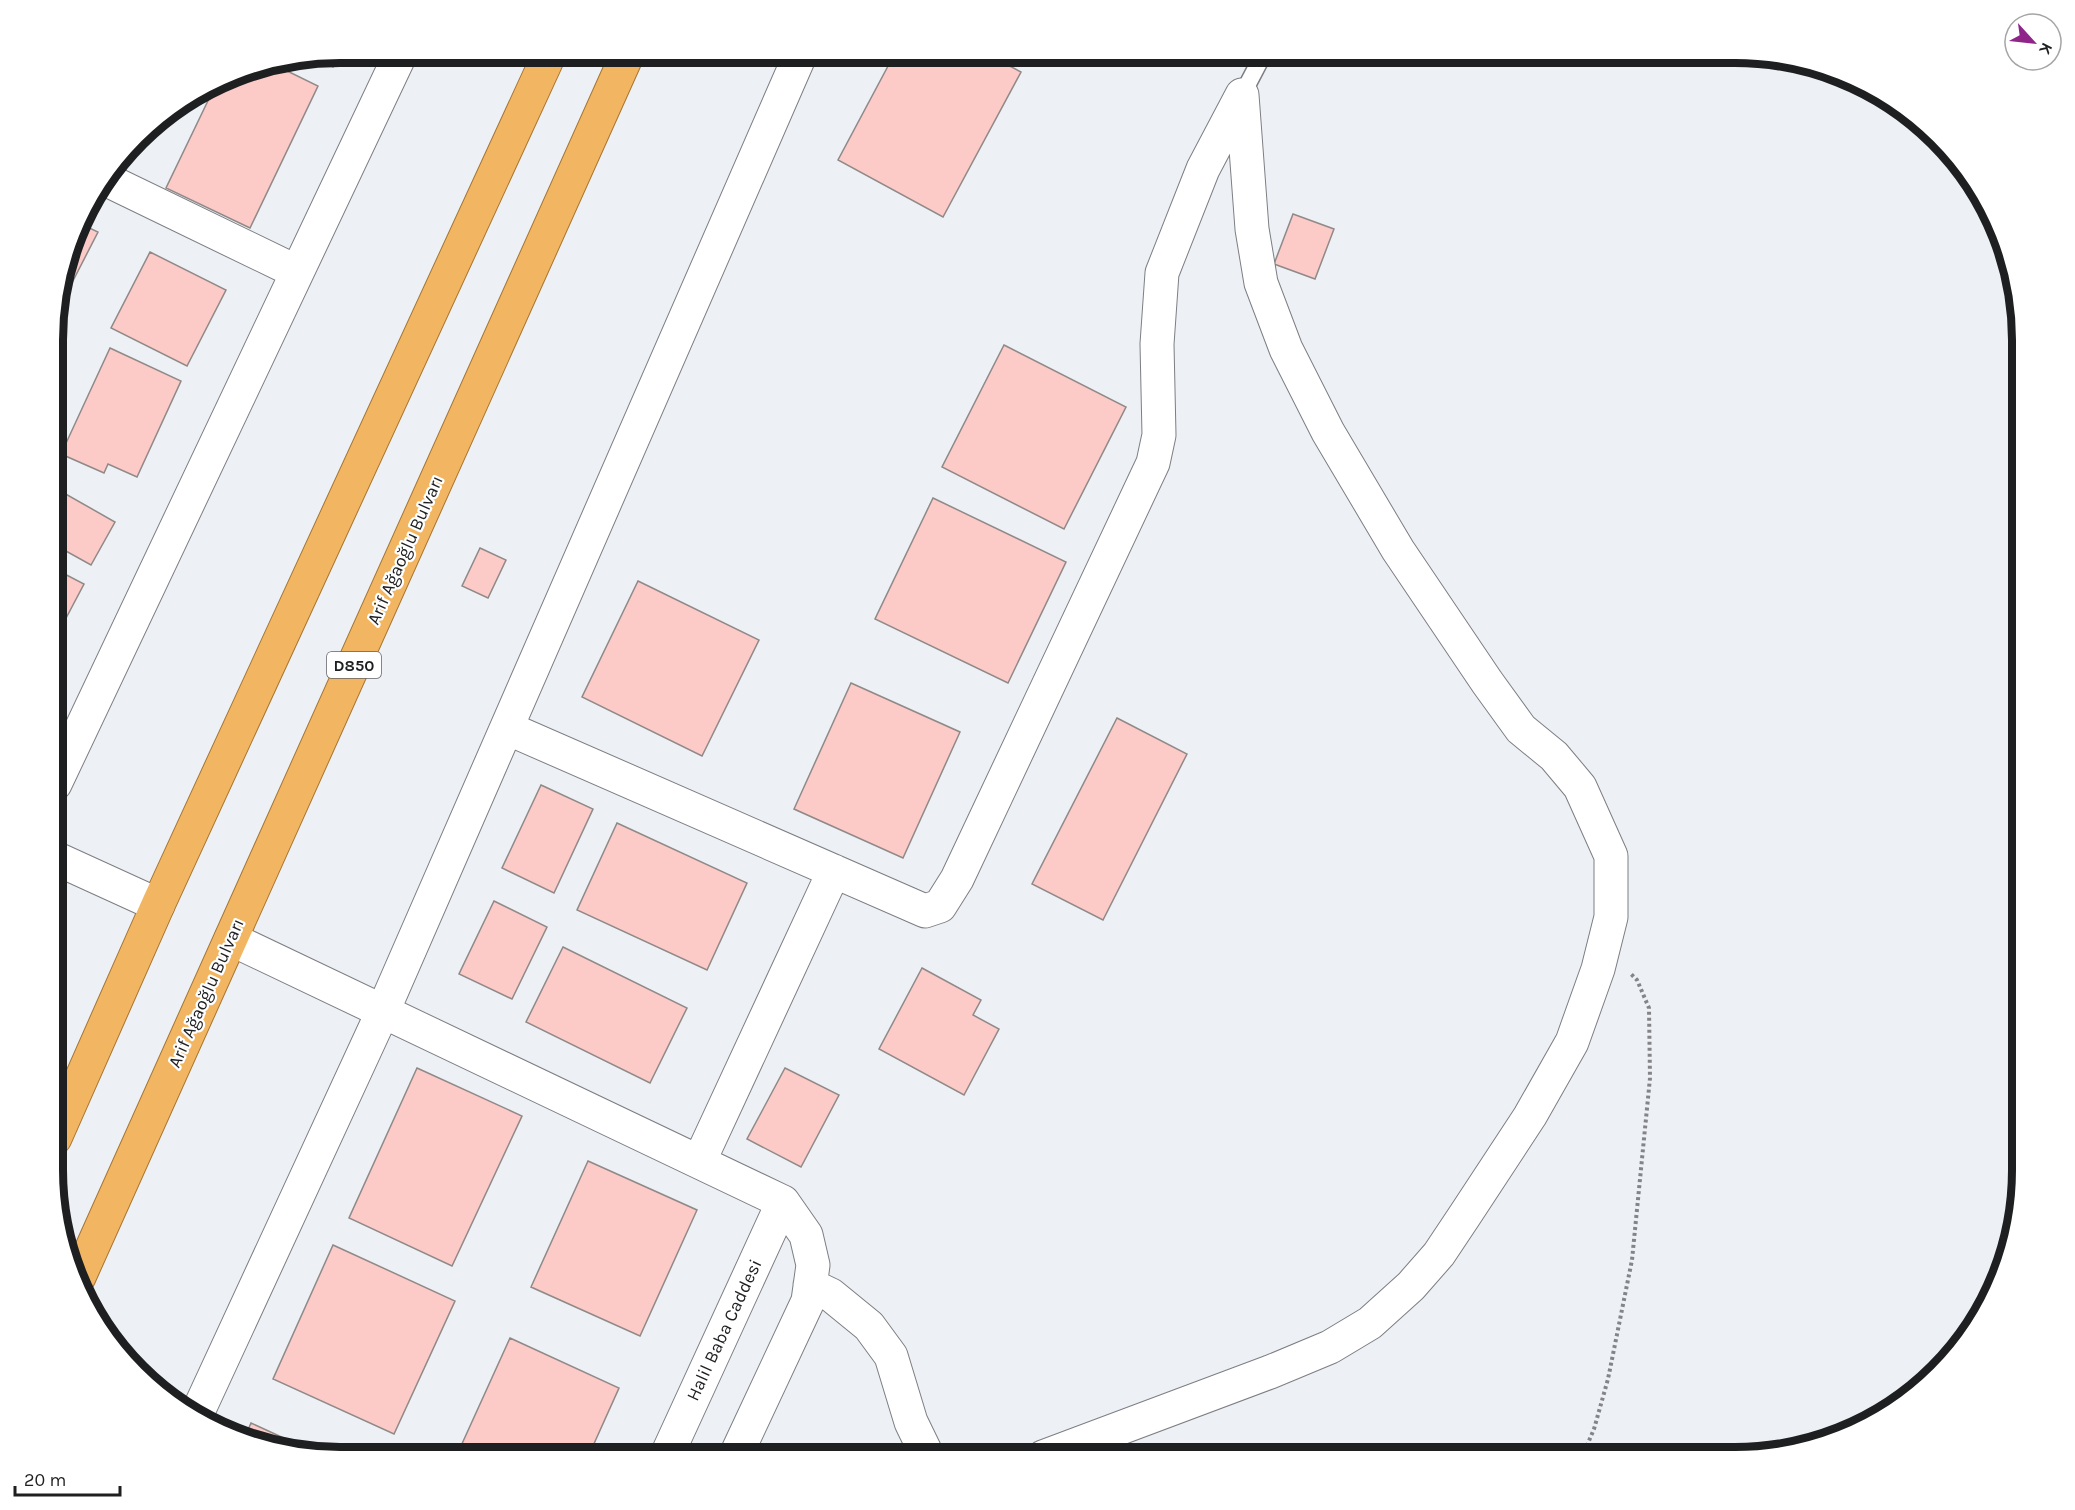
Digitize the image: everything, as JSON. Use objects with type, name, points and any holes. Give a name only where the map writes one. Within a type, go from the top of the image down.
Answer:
[{"type":"highway","points":[[63,1120],[158,905],[545,63]]},
{"type":"highway","name":"Arif Ağaoğlu Bulvarı","points":[[82,1270],[624,63]]},
{"type":"street","points":[[63,767],[396,63]]},
{"type":"street","points":[[199,1409],[382,1011],[797,63]]},
{"type":"street","points":[[507,728],[925,911],[940,906],[957,879],[1153,463],[1159,435],[1157,344],[1162,273],[1203,169],[1242,95]]},
{"type":"street","points":[[1069,1447],[1270,1372],[1330,1347],[1370,1323],[1411,1286],[1439,1254],[1530,1116],[1572,1042],[1598,969],[1611,916],[1611,856],[1580,787],[1554,756],[1521,729],[1487,682],[1387,530],[1328,432],[1286,349],[1261,283],[1252,229],[1242,95]]},
{"type":"street","points":[[112,183],[297,272]]},
{"type":"street","points":[[63,862],[158,905]]},
{"type":"street","points":[[699,1162],[834,871]]},
{"type":"street","points":[[231,939],[783,1202],[806,1235],[813,1265],[810,1285],[807,1301],[740,1447]]},
{"type":"street","name":"Halil Baba Caddesi","points":[[671,1447],[783,1202]]},
{"type":"street","points":[[810,1285],[831,1295],[869,1326],[891,1356],[911,1422],[923,1447]]},
{"type":"lane","points":[[1242,95],[1259,63]]},
{"type":"path","points":[[1586,1447],[1594,1429],[1608,1379],[1632,1260],[1650,1078],[1649,1008],[1637,980],[1603,950]]},
{"type":"building","points":[[890,63],[1004,63],[1021,72],[943,217],[838,160]]},
{"type":"building","points":[[283,69],[318,86],[250,228],[166,188],[211,95],[234,84]]},
{"type":"building","points":[[1293,214],[1334,229],[1315,279],[1274,264]]},
{"type":"building","points":[[87,227],[98,232],[67,293],[72,268]]},
{"type":"building","points":[[150,252],[226,290],[187,366],[111,328]]},
{"type":"building","points":[[1004,345],[1126,407],[1064,529],[942,467]]},
{"type":"building","points":[[110,348],[181,381],[137,477],[108,464],[104,473],[63,455],[63,450]]},
{"type":"building","points":[[63,493],[115,522],[91,565],[63,549]]},
{"type":"building","points":[[933,498],[1066,562],[1008,683],[875,619]]},
{"type":"building","points":[[480,548],[506,560],[488,598],[462,586]]},
{"type":"building","points":[[63,573],[84,584],[63,624]]},
{"type":"building","points":[[638,581],[759,640],[702,756],[582,697]]},
{"type":"building","points":[[851,683],[960,732],[903,858],[794,809]]},
{"type":"building","points":[[1117,718],[1187,754],[1103,920],[1032,884]]},
{"type":"building","points":[[541,785],[593,809],[554,893],[502,868]]},
{"type":"building","points":[[617,823],[747,883],[707,970],[577,910]]},
{"type":"building","points":[[494,901],[547,927],[512,999],[459,974]]},
{"type":"building","points":[[563,947],[687,1008],[650,1083],[526,1022]]},
{"type":"building","points":[[922,968],[981,1000],[973,1015],[999,1029],[964,1095],[879,1049]]},
{"type":"building","points":[[417,1068],[522,1116],[452,1266],[349,1218]]},
{"type":"building","points":[[785,1068],[839,1095],[801,1167],[747,1139]]},
{"type":"building","points":[[588,1161],[697,1210],[640,1336],[531,1287]]},
{"type":"building","points":[[333,1245],[455,1301],[394,1434],[273,1379]]},
{"type":"building","points":[[510,1338],[619,1388],[592,1447],[461,1447]]},
{"type":"building","points":[[251,1423],[296,1444],[268,1438],[248,1431]]}]
